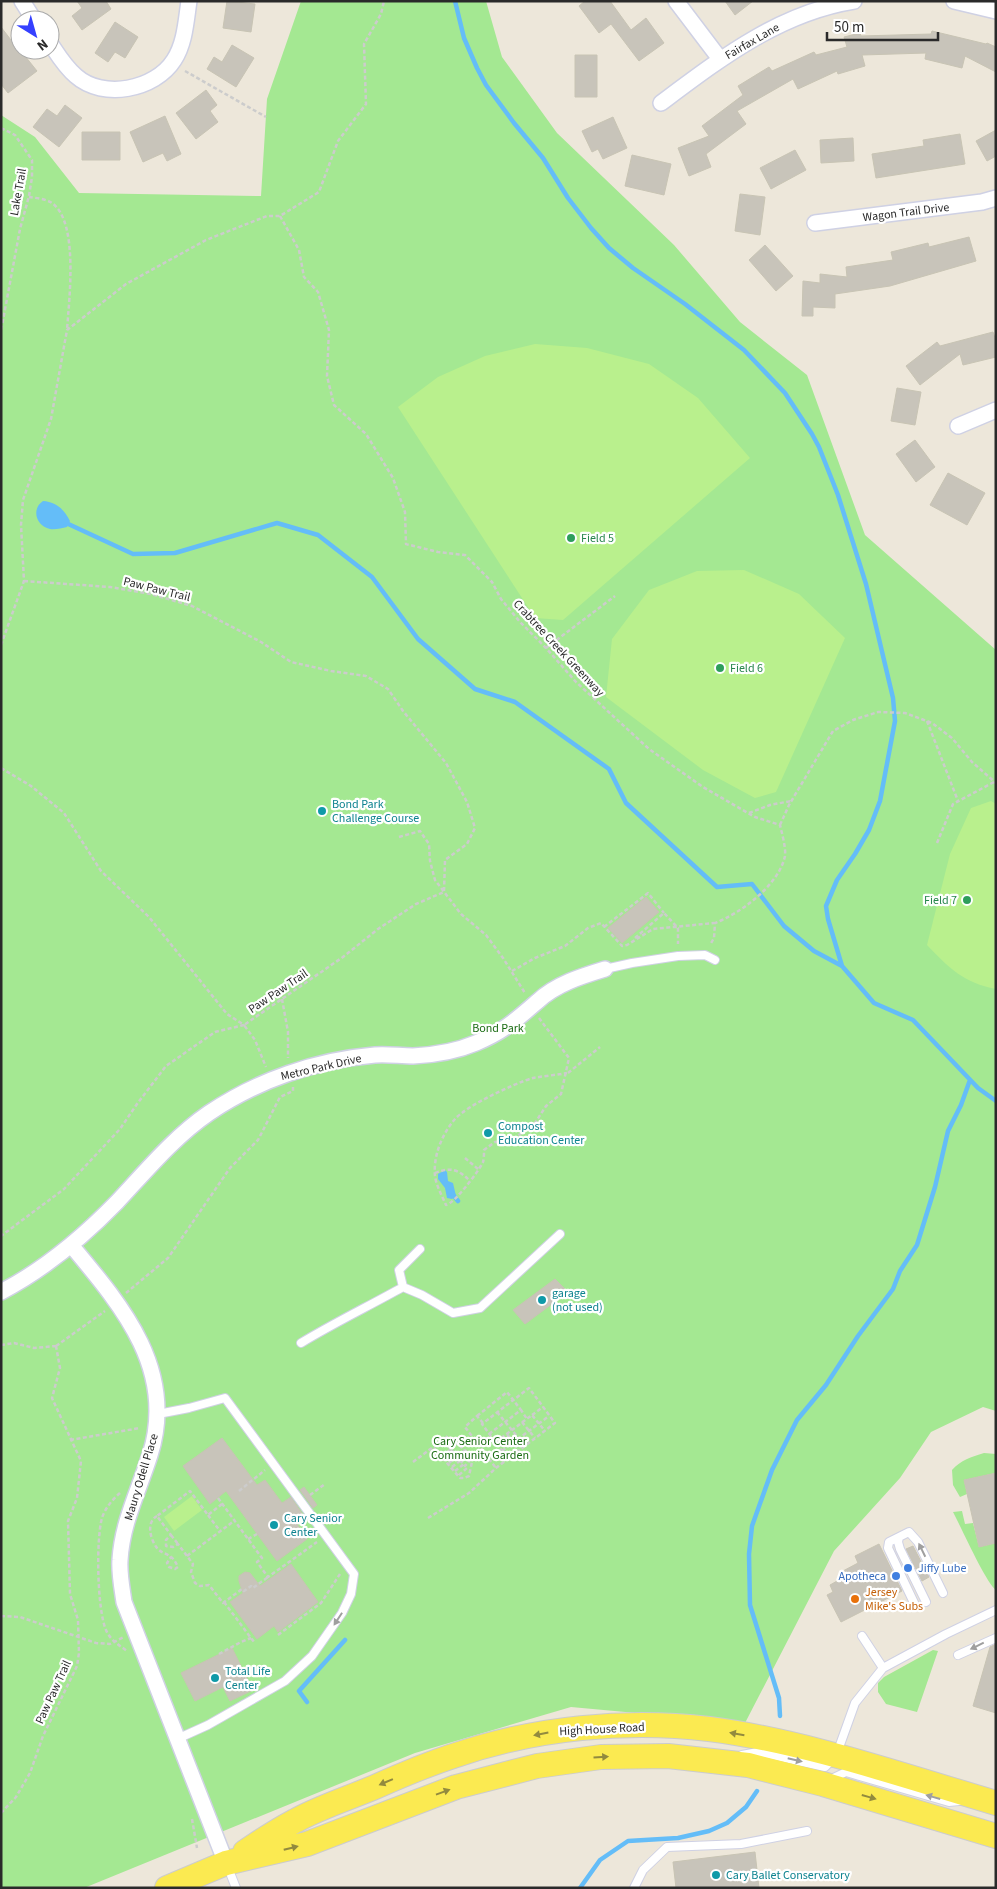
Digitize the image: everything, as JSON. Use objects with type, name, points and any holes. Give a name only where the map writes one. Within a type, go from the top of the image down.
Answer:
[{"type":"main road","name":"High House Road","points":[[168,1888],[226,1863],[296,1820],[420,1768],[457,1754],[496,1743],[563,1730],[636,1725],[709,1729],[787,1744],[836,1756],[988,1801]]},
{"type":"main road","name":"High House Road","points":[[226,1863],[307,1844],[456,1787],[537,1766],[601,1757],[668,1756],[748,1765],[823,1784],[996,1836]]},
{"type":"street","points":[[60,59],[77,78],[100,87],[132,89],[154,78],[171,64],[181,45],[189,1]]},
{"type":"street","points":[[676,1],[720,59]]},
{"type":"street","name":"Fairfax Lane","points":[[660,103],[720,59],[761,33],[824,7],[854,1]]},
{"type":"street","points":[[954,1],[996,11]]},
{"type":"street","name":"Wagon Trail Drive","points":[[815,223],[982,202],[996,198]]},
{"type":"street","points":[[958,426],[996,410]]},
{"type":"street","name":"Metro Park Drive","points":[[1,1292],[33,1274],[71,1245],[173,1144],[208,1114],[286,1065],[387,1054],[414,1056],[446,1052],[475,1043],[508,1027],[538,1000],[572,979],[605,969]]},
{"type":"street","name":"Maury Odell Place","points":[[71,1245],[117,1301],[136,1332],[152,1370],[158,1414],[150,1453],[127,1519],[119,1561],[124,1602],[226,1863]]},
{"type":"lane","points":[[605,969],[632,962],[678,956],[705,955],[715,960]]},
{"type":"lane","points":[[403,1287],[422,1295],[453,1313],[480,1308],[560,1234]]},
{"type":"lane","points":[[403,1287],[399,1270],[420,1249]]},
{"type":"lane","points":[[301,1343],[333,1323],[368,1307],[403,1287]]},
{"type":"lane","points":[[158,1414],[225,1398],[354,1574],[351,1594],[342,1613],[312,1656],[285,1681],[208,1725],[177,1739]]},
{"type":"lane","points":[[916,1607],[888,1548],[889,1542],[909,1532],[918,1542],[943,1594]]},
{"type":"lane","points":[[899,1537],[900,1549],[926,1602]]},
{"type":"lane","points":[[713,1760],[758,1752],[825,1767],[836,1756],[855,1703],[883,1668],[996,1610]]},
{"type":"lane","points":[[862,1636],[883,1668]]},
{"type":"lane","points":[[958,1655],[996,1638]]},
{"type":"lane","points":[[823,1784],[846,1772],[949,1802],[988,1801]]},
{"type":"lane","points":[[634,1888],[643,1870],[667,1847],[741,1844],[807,1831]]},
{"type":"lane","points":[[226,1863],[236,1888]]},
{"type":"path","points":[[67,330],[126,284],[206,240],[267,216],[280,216],[320,192],[338,141],[366,104],[364,44],[381,14],[384,1]]},
{"type":"path","points":[[171,64],[266,117]]},
{"type":"path","name":"Lake Trail","points":[[1,128],[15,135],[32,160],[29,196],[20,228],[1,332]]},
{"type":"path","points":[[1,645],[24,581],[20,525],[23,500],[50,419],[67,330],[71,254],[63,216],[50,202],[29,196]]},
{"type":"path","name":"Crabtree Creek Greenway","points":[[280,216],[300,250],[304,277],[318,292],[329,330],[327,376],[334,406],[366,434],[393,478],[404,512],[406,544],[438,552],[465,555],[492,582],[501,599],[520,622],[576,682],[649,749],[703,787],[748,814],[780,825]]},
{"type":"path","name":"Paw Paw Trail","points":[[24,581],[110,587],[151,594],[192,606],[262,642],[291,662],[331,671],[366,676],[388,689],[446,764],[467,802],[475,828],[467,844],[445,860],[444,892],[416,904],[244,1025],[255,1040],[267,1068],[274,1065]]},
{"type":"path","points":[[546,648],[615,596]]},
{"type":"path","points":[[512,971],[535,958],[565,946],[588,928],[601,923],[622,946],[627,945],[653,929],[715,923],[730,917],[767,887],[779,872],[785,854],[780,825],[791,801],[833,731],[853,720],[878,712],[905,714],[932,722],[952,738],[972,762],[995,782],[953,804],[938,844]]},
{"type":"path","points":[[927,721],[958,802]]},
{"type":"path","points":[[1,768],[30,786],[64,813],[101,871],[148,917],[227,1014],[244,1025]]},
{"type":"path","points":[[748,814],[770,805],[791,801]]},
{"type":"path","points":[[399,837],[420,831],[429,844],[430,862],[435,880],[461,914],[486,936],[512,971],[542,1023],[568,1058],[567,1073],[561,1094],[546,1106],[535,1123],[512,1140],[496,1142],[484,1150],[483,1162],[458,1197],[446,1205],[435,1177],[436,1159],[440,1145],[456,1118],[506,1088],[532,1078],[567,1073],[600,1047]]},
{"type":"path","points":[[604,927],[648,893],[678,928],[678,956]]},
{"type":"path","points":[[627,945],[664,913]]},
{"type":"path","points":[[705,955],[714,938],[715,923]]},
{"type":"path","points":[[1,1345],[14,1343],[34,1348],[56,1346],[117,1301],[168,1258],[230,1168],[258,1140],[280,1097],[293,1091],[286,1065],[288,1032],[282,999]]},
{"type":"path","points":[[1,1236],[64,1189],[120,1128],[166,1066],[215,1032],[244,1025]]},
{"type":"path","points":[[465,1158],[478,1169]]},
{"type":"path","points":[[435,1173],[444,1169],[454,1168],[470,1180]]},
{"type":"path","name":"Paw Paw Trail","points":[[1,1813],[16,1797],[30,1773],[43,1736],[77,1666],[78,1620],[70,1594],[68,1521],[77,1498],[80,1461],[52,1398],[60,1368],[56,1346]]},
{"type":"path","points":[[428,1518],[469,1493],[496,1468],[555,1423],[529,1388],[483,1423]]},
{"type":"path","points":[[496,1468],[465,1428],[507,1392],[528,1419]]},
{"type":"path","points":[[496,1442],[543,1407]]},
{"type":"path","points":[[489,1434],[521,1410]]},
{"type":"path","points":[[497,1412],[524,1446]]},
{"type":"path","points":[[532,1415],[545,1431]]},
{"type":"path","points":[[477,1416],[508,1459]]},
{"type":"path","points":[[502,1451],[549,1416]]},
{"type":"path","points":[[522,1422],[535,1438]]},
{"type":"path","points":[[70,1440],[146,1427]]},
{"type":"path","points":[[507,1434],[519,1450]]},
{"type":"path","points":[[413,1462],[448,1436],[473,1457]]},
{"type":"path","points":[[443,1440],[467,1468],[459,1476]]},
{"type":"path","points":[[434,1447],[459,1476],[464,1478],[469,1476],[473,1457]]},
{"type":"path","points":[[442,1457],[451,1449]]},
{"type":"path","points":[[448,1464],[465,1450]]},
{"type":"path","points":[[455,1471],[482,1451]]},
{"type":"path","points":[[452,1468],[461,1460]]},
{"type":"path","points":[[239,1491],[266,1469],[270,1475]]},
{"type":"path","points":[[310,1495],[324,1484]]},
{"type":"path","points":[[171,1557],[167,1563],[169,1567],[175,1569],[178,1566],[171,1557],[158,1549],[153,1538],[150,1521],[190,1491],[220,1531]]},
{"type":"path","points":[[218,1498],[262,1558],[257,1562],[268,1577]]},
{"type":"path","points":[[208,1515],[222,1504]]},
{"type":"path","points":[[157,1516],[193,1564],[191,1572],[195,1583],[200,1586],[209,1585],[254,1642]]},
{"type":"path","points":[[187,1556],[234,1521]]},
{"type":"path","points":[[248,1539],[257,1534]]},
{"type":"path","points":[[171,1535],[166,1540],[166,1546],[173,1548],[178,1544]]},
{"type":"path","points":[[313,1535],[318,1541],[319,1547]]},
{"type":"path","points":[[224,1602],[242,1589],[244,1591],[251,1586],[253,1588],[318,1541]]},
{"type":"path","points":[[278,1635],[321,1603],[342,1570]]},
{"type":"path","points":[[1,1616],[20,1617],[96,1644],[110,1644],[135,1633]]},
{"type":"path","points":[[219,1654],[252,1638]]},
{"type":"green space","name":"Bond Park","points":[[301,1],[486,1],[502,57],[557,133],[674,245],[740,322],[807,375],[865,535],[996,650],[996,1411],[983,1407],[931,1432],[900,1478],[834,1551],[745,1723],[571,1707],[415,1753],[84,1888],[1,1888],[1,115],[35,137],[79,193],[261,196],[267,99]]},
{"type":"green space","name":"Field 5","points":[[535,344],[587,348],[649,364],[698,398],[750,458],[563,620],[535,618],[398,407],[438,377],[485,356]]},
{"type":"green space","name":"Field 6","points":[[744,570],[799,594],[845,638],[776,792],[755,798],[703,770],[606,697],[612,639],[649,590],[697,571]]},
{"type":"green space","name":"Field 7","points":[[991,801],[996,804],[996,989],[966,979],[943,961],[927,945],[950,854],[971,808]]},
{"type":"green space","points":[[984,1453],[996,1454],[996,1473],[964,1480],[967,1494],[960,1497],[953,1485],[952,1470],[963,1461]]},
{"type":"green space","points":[[192,1496],[202,1510],[174,1531],[164,1517]]},
{"type":"green space","points":[[962,1511],[965,1524],[973,1523],[979,1547],[996,1543],[996,1590],[980,1566],[953,1512]]},
{"type":"green space","points":[[933,1650],[938,1651],[917,1712],[886,1704],[878,1692],[878,1683],[884,1677]]},
{"type":"water","points":[[43,501],[56,505],[65,513],[70,521],[67,527],[52,529],[45,527],[38,521],[37,508]]},
{"type":"water","points":[[445,1170],[448,1181],[453,1183],[456,1196],[452,1199],[447,1198],[445,1188],[438,1179],[438,1174]]},
{"type":"building","points":[[77,1],[106,1],[111,9],[82,30],[72,16],[82,8]]},
{"type":"building","points":[[227,1],[255,4],[251,32],[223,28]]},
{"type":"building","points":[[585,1],[610,1],[631,30],[646,18],[664,43],[639,61],[611,24],[599,33],[579,6]]},
{"type":"building","points":[[725,1],[753,1],[735,15]]},
{"type":"building","points":[[115,22],[138,37],[125,58],[115,52],[108,62],[95,53]]},
{"type":"building","points":[[1,27],[10,39],[10,60],[28,60],[37,71],[8,93],[1,84]]},
{"type":"building","points":[[932,31],[987,43],[996,47],[996,72],[965,56],[962,68],[925,59],[926,53],[862,55],[865,66],[838,74],[837,71],[798,89],[793,79],[737,111],[746,124],[706,154],[711,167],[689,176],[678,148],[709,136],[702,126],[743,95],[738,86],[769,67],[772,71],[814,52],[816,55],[847,47],[844,37],[860,33],[861,36],[931,34]]},
{"type":"building","points":[[232,45],[254,58],[236,87],[207,69],[214,57],[222,62]]},
{"type":"building","points":[[575,55],[597,55],[597,97],[575,97]]},
{"type":"building","points":[[206,90],[217,105],[210,111],[218,122],[196,139],[176,113]]},
{"type":"building","points":[[65,105],[82,118],[59,147],[33,127],[47,109],[57,116]]},
{"type":"building","points":[[165,116],[181,154],[167,161],[163,153],[143,162],[130,132]]},
{"type":"building","points":[[613,117],[627,148],[603,159],[598,149],[592,152],[582,131]]},
{"type":"building","points":[[996,130],[996,156],[987,161],[976,141]]},
{"type":"building","points":[[82,132],[120,132],[120,160],[82,160]]},
{"type":"building","points":[[960,134],[965,164],[876,178],[872,154],[924,146],[923,140]]},
{"type":"building","points":[[853,138],[854,161],[821,163],[820,140]]},
{"type":"building","points":[[795,150],[806,170],[771,189],[760,168]]},
{"type":"building","points":[[632,155],[671,164],[664,195],[625,186]]},
{"type":"building","points":[[740,194],[765,197],[760,235],[735,231]]},
{"type":"building","points":[[969,237],[976,261],[890,286],[835,294],[835,308],[813,307],[813,316],[802,316],[803,281],[820,283],[820,274],[847,277],[846,267],[893,260],[891,252],[928,243],[929,247]]},
{"type":"building","points":[[765,245],[793,276],[776,291],[749,260]]},
{"type":"building","points":[[993,332],[996,341],[996,357],[963,365],[960,354],[920,385],[906,366],[937,342],[940,346]]},
{"type":"building","points":[[897,388],[921,392],[915,425],[891,421]]},
{"type":"building","points":[[915,440],[935,467],[916,482],[896,454]]},
{"type":"building","points":[[948,473],[985,493],[967,525],[930,505]]},
{"type":"building","points":[[646,897],[659,912],[622,943],[608,928]]},
{"type":"building","name":"garage (not used)","points":[[555,1279],[568,1292],[525,1324],[513,1310]]},
{"type":"building","points":[[222,1438],[257,1485],[265,1480],[282,1503],[291,1497],[303,1515],[295,1521],[307,1539],[277,1561],[226,1491],[210,1504],[183,1466]]},
{"type":"building","points":[[996,1473],[996,1543],[979,1547],[964,1480]]},
{"type":"building","points":[[304,1487],[317,1505],[313,1508],[300,1490]]},
{"type":"building","points":[[879,1544],[902,1591],[841,1622],[827,1595],[833,1592],[830,1585],[846,1576],[843,1571],[858,1563],[855,1556]]},
{"type":"building","points":[[913,1546],[929,1577],[922,1581],[906,1549]]},
{"type":"building","points":[[291,1564],[318,1602],[278,1632],[274,1626],[257,1639],[230,1602],[243,1593],[239,1576],[245,1572],[250,1573],[260,1586]]},
{"type":"building","points":[[996,1644],[996,1713],[973,1706],[990,1647]]},
{"type":"building","name":"Total Life Center","points":[[232,1648],[253,1690],[230,1701],[223,1687],[195,1701],[181,1673]]},
{"type":"building","name":"Cary Ballet Conservatory","points":[[755,1852],[759,1888],[676,1888],[673,1862]]},
{"type":"waterway","points":[[455,1],[464,38],[486,85],[543,158],[568,198],[591,228],[609,248],[633,268],[685,304],[744,350],[785,393],[819,447],[838,495],[866,584],[893,698],[895,721],[880,801],[869,830],[837,880],[826,906],[842,966]]},
{"type":"waterway","points":[[64,522],[133,554],[175,553],[277,523],[318,535],[372,577],[418,639],[475,689],[515,702],[609,769],[626,803],[717,887],[752,884],[784,926],[814,951],[842,966],[874,1003],[913,1020],[978,1088],[996,1101]]},
{"type":"waterway","points":[[780,1716],[779,1698],[750,1605],[749,1554],[752,1526],[772,1470],[797,1420],[826,1385],[858,1336],[893,1289],[900,1271],[917,1245],[935,1187],[948,1131],[961,1105],[970,1080]]},
{"type":"waterway","points":[[451,1192],[458,1201]]},
{"type":"waterway","points":[[307,1702],[299,1691],[345,1640]]},
{"type":"waterway","points":[[580,1888],[600,1860],[628,1841],[678,1838],[709,1831],[727,1823],[746,1807],[757,1791]]},
{"type":"place","name":"Field 5","points":[[571,538]]},
{"type":"place","name":"Field 6","points":[[720,668]]},
{"type":"place","name":"Bond Park Challenge Course","points":[[322,811]]},
{"type":"place","name":"Field 7","points":[[967,900]]},
{"type":"place","name":"Compost Education Center","points":[[488,1133]]},
{"type":"place","name":"garage (not used)","points":[[542,1300]]},
{"type":"place","name":"Cary Senior Center","points":[[274,1525]]},
{"type":"place","name":"Jiffy Lube","points":[[908,1568]]},
{"type":"place","name":"Apotheca","points":[[896,1576]]},
{"type":"place","name":"Jersey Mike's Subs","points":[[855,1599]]},
{"type":"place","name":"Total Life Center","points":[[215,1678]]},
{"type":"place","name":"Cary Ballet Conservatory","points":[[716,1875]]},
{"type":"park label","name":"Cary Senior Center Community Garden","points":[[480,1448]]}]
